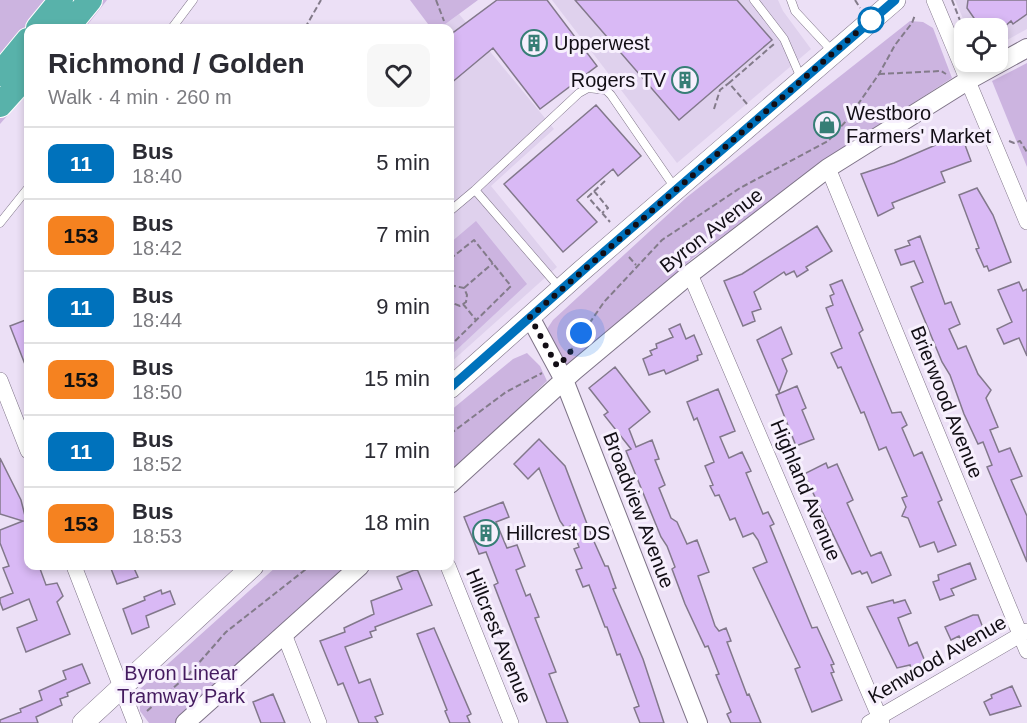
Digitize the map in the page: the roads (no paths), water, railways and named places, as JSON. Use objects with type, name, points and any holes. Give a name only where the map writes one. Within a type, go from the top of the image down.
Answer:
[{"type":"highway","points":[[43,24],[74,0]]},
{"type":"highway","points":[[68,24],[74,0]]},
{"type":"highway","points":[[0,74],[24,45]]},
{"type":"highway","points":[[0,105],[24,78]]},
{"type":"main road","points":[[454,384],[895,0]]},
{"type":"main road","points":[[83,723],[249,570]]},
{"type":"street","points":[[934,0],[954,28]]},
{"type":"street","name":"Byron Avenue","points":[[454,480],[560,373],[828,168],[959,79],[1027,48]]},
{"type":"street","points":[[959,72],[959,79],[1026,220]]},
{"type":"street","name":"Brierwood Avenue","points":[[828,168],[1024,633],[1027,651]]},
{"type":"street","name":"Highland Avenue","points":[[690,273],[877,721]]},
{"type":"street","name":"Broadview Avenue","points":[[530,317],[560,373],[698,723]]},
{"type":"street","points":[[0,380],[24,441]]},
{"type":"street","points":[[76,570],[135,722]]},
{"type":"street","points":[[185,723],[356,570]]},
{"type":"street","name":"Hillcrest Avenue","points":[[449,570],[511,723]]},
{"type":"street","name":"Kenwood Avenue","points":[[877,721],[1024,633]]},
{"type":"street","points":[[284,634],[319,723]]},
{"type":"lane","points":[[52,24],[74,0]]},
{"type":"lane","points":[[175,24],[193,0]]},
{"type":"lane","points":[[754,0],[784,39],[802,80]]},
{"type":"lane","points":[[791,0],[795,11],[833,53]]},
{"type":"lane","points":[[0,83],[24,56]]},
{"type":"lane","points":[[454,208],[570,100],[588,88],[606,90],[676,189]]},
{"type":"lane","points":[[475,190],[560,290]]},
{"type":"lane","points":[[0,223],[24,193]]},
{"type":"place","name":"Upperwest","points":[[534,43]]},
{"type":"place","name":"Rogers TV","points":[[685,80]]},
{"type":"place","name":"Westboro Farmers' Market","points":[[827,125]]},
{"type":"place","name":"Hillcrest DS","points":[[486,533]]},
{"type":"park label","name":"Byron Linear Tramway Park","points":[[181,684]]}]
